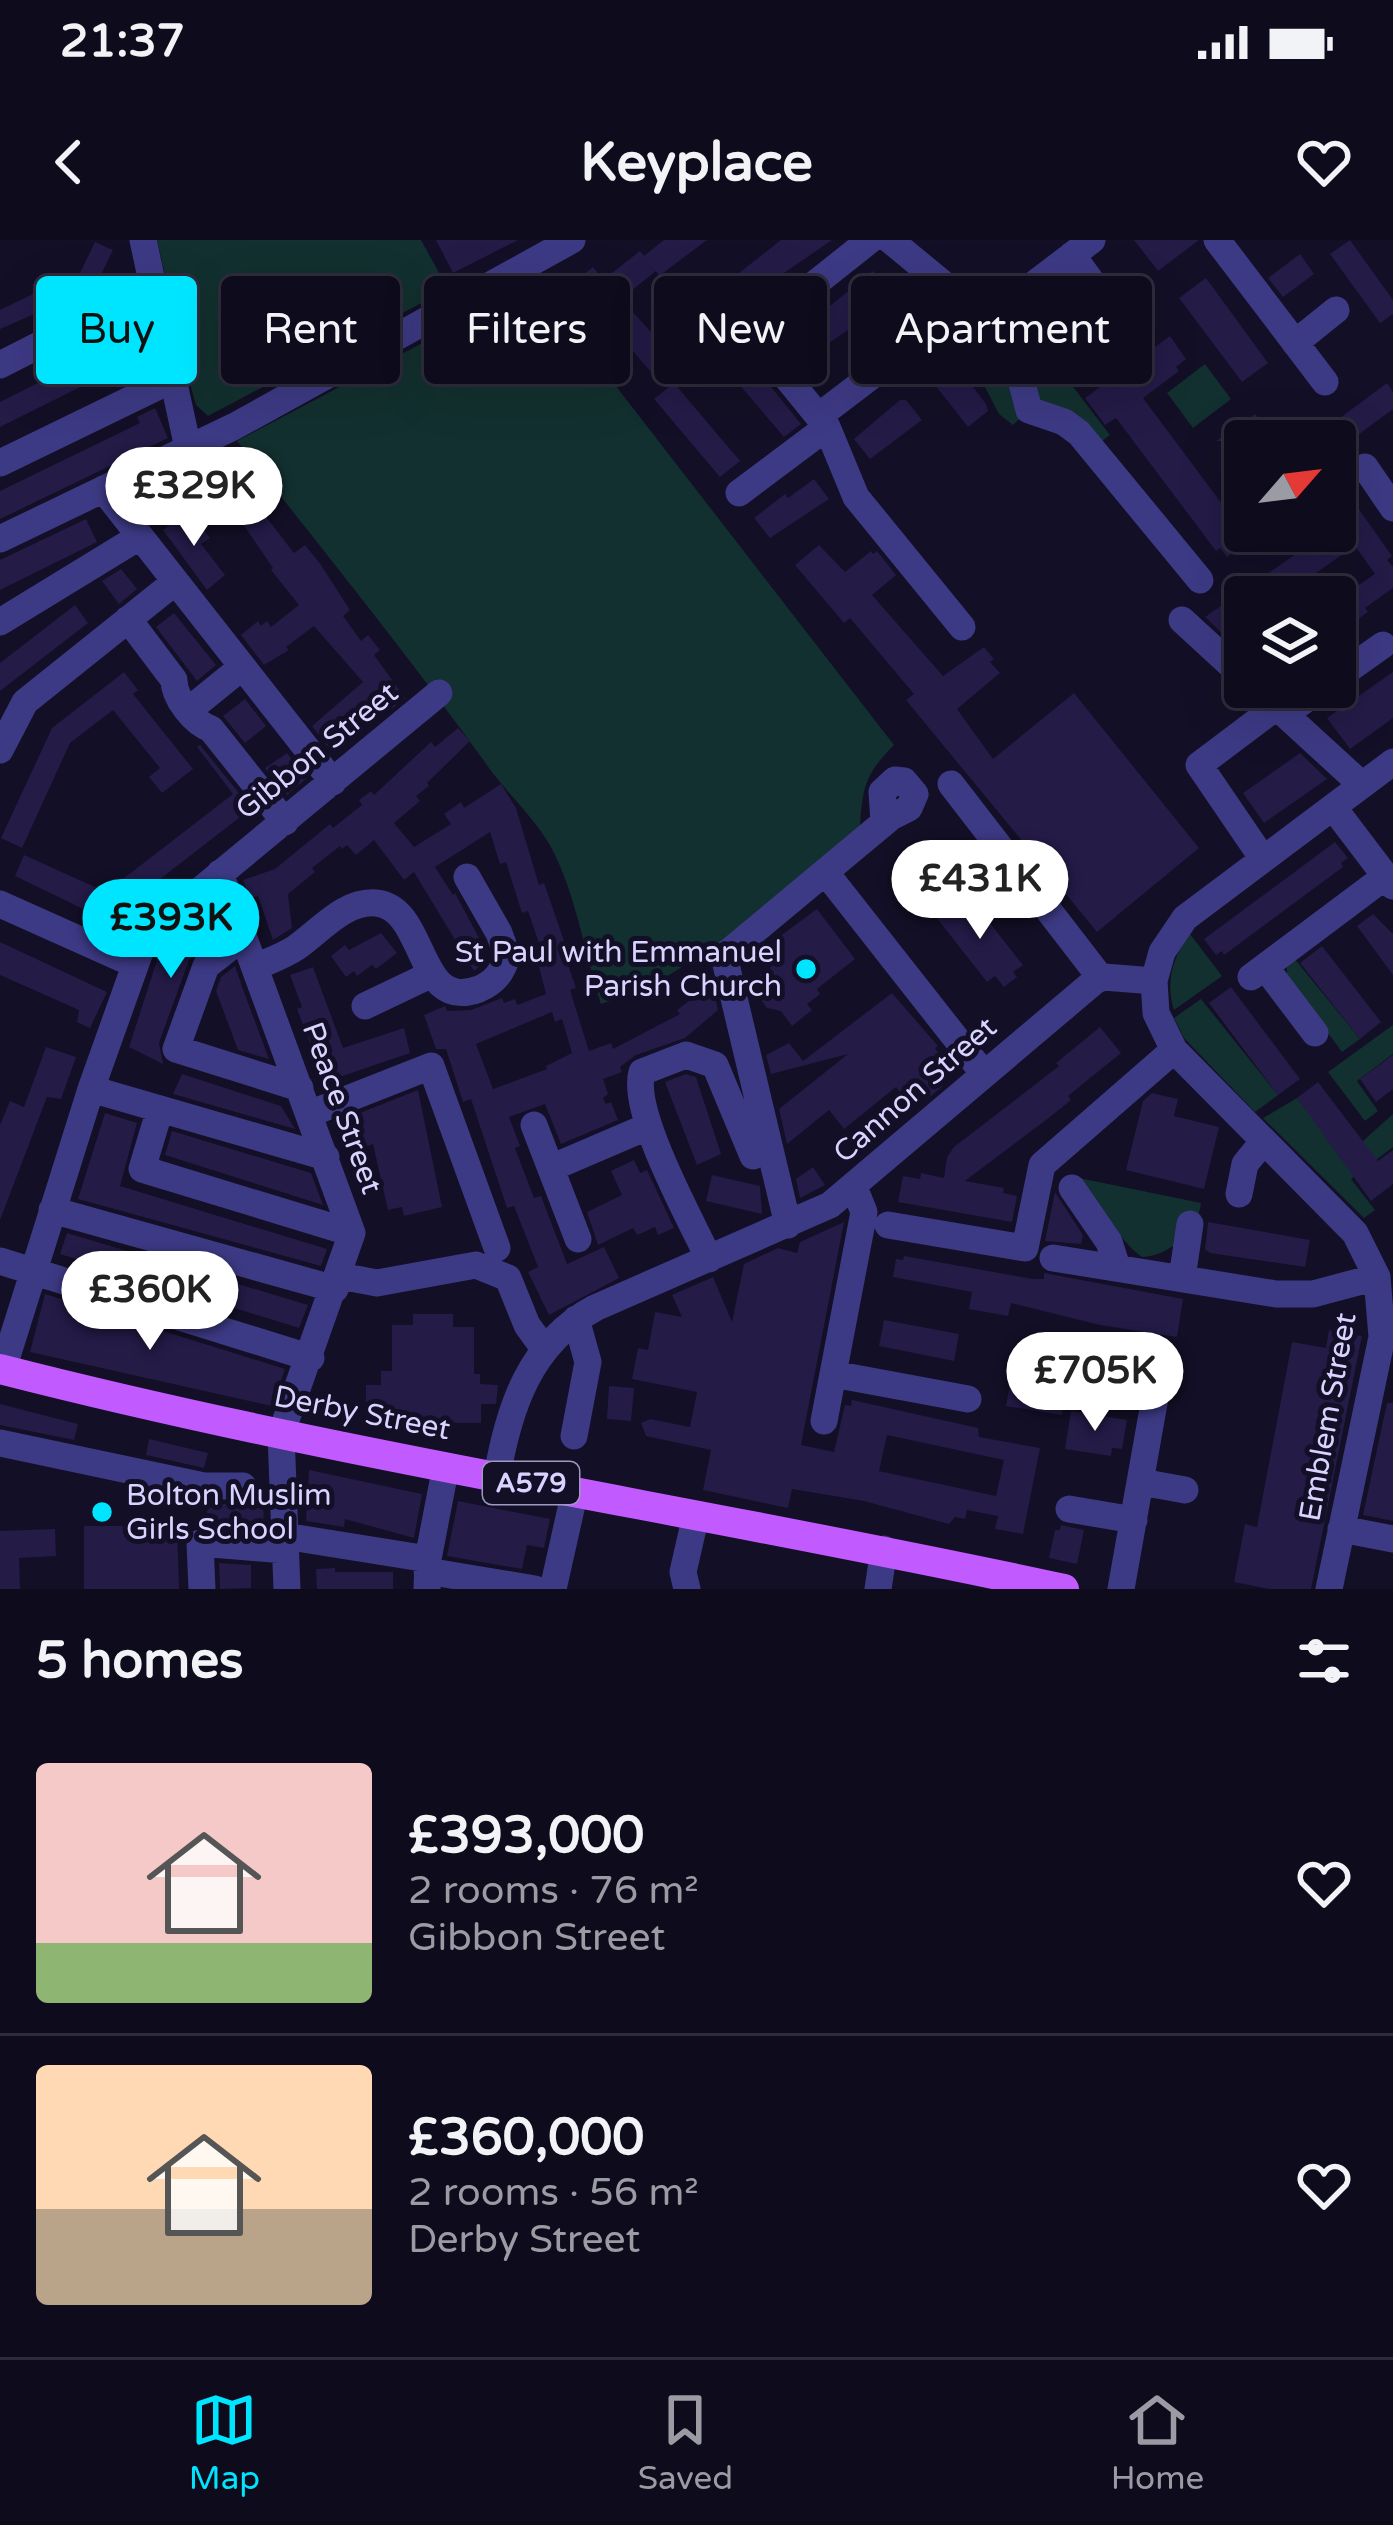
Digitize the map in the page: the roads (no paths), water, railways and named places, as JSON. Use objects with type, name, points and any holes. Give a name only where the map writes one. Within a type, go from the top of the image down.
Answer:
[{"type":"main road","name":"Derby Street","points":[[2,1369],[281,1434],[1064,1589]]},
{"type":"street","points":[[143,240],[151,276]]},
{"type":"street","points":[[0,539],[235,427],[541,248],[572,240]]},
{"type":"street","points":[[819,276],[870,240]]},
{"type":"street","points":[[890,240],[934,276]]},
{"type":"street","points":[[1217,240],[1325,382]]},
{"type":"street","points":[[1045,276],[1082,248],[1097,276]]},
{"type":"street","points":[[1294,343],[1336,310]]},
{"type":"street","points":[[0,364],[36,346]]},
{"type":"street","points":[[0,463],[162,384]]},
{"type":"street","points":[[173,384],[188,448]]},
{"type":"street","points":[[792,384],[823,422],[856,496],[962,627]]},
{"type":"street","points":[[739,494],[864,384]]},
{"type":"street","points":[[1017,384],[1021,418],[1064,422],[1079,433],[1200,580]]},
{"type":"street","points":[[1365,467],[1390,497]]},
{"type":"street","points":[[103,489],[333,782]]},
{"type":"street","points":[[0,622],[139,537]]},
{"type":"street","points":[[0,750],[25,702],[175,582]]},
{"type":"street","points":[[128,619],[174,680],[188,709],[211,729],[285,822]]},
{"type":"street","points":[[1182,620],[1224,652]]},
{"type":"street","points":[[1356,659],[1366,649]]},
{"type":"street","points":[[188,709],[242,667]]},
{"type":"street","name":"Gibbon Street","points":[[2,1369],[91,1089],[134,964],[154,926],[440,693]]},
{"type":"street","points":[[1279,708],[1362,785]]},
{"type":"street","points":[[1263,859],[1198,765],[1285,708]]},
{"type":"street","points":[[952,784],[1100,977],[1154,981],[1162,952],[1178,924],[1393,762]]},
{"type":"street","points":[[1315,1033],[1258,972],[1389,881],[1333,807]]},
{"type":"street","points":[[788,1225],[724,956],[884,822]]},
{"type":"street","name":"Peace Street","points":[[220,873],[352,1233],[281,1434]]},
{"type":"street","points":[[826,873],[984,1074]]},
{"type":"street","points":[[255,967],[294,949],[348,909],[374,902],[399,914],[440,984],[458,993],[489,984],[504,969],[505,945],[466,877]]},
{"type":"street","points":[[0,904],[134,964]]},
{"type":"street","points":[[243,937],[206,966],[176,1049],[304,1101],[430,1066],[476,1219],[497,1248]]},
{"type":"street","points":[[365,1006],[432,974]]},
{"type":"street","name":"Cannon Street","points":[[497,1476],[511,1409],[531,1368],[576,1319],[815,1214],[1100,977]]},
{"type":"street","name":"Emblem Street","points":[[1154,981],[1156,1013],[1174,1050],[1355,1233],[1377,1277],[1382,1337],[1329,1589]]},
{"type":"street","points":[[888,1226],[1025,1248],[1042,1165],[1174,1050]]},
{"type":"street","points":[[709,1259],[640,1105],[638,1078],[642,1072],[686,1055],[719,1056],[753,1156]]},
{"type":"street","points":[[91,1089],[326,1157]]},
{"type":"street","points":[[160,1109],[142,1168],[352,1233]]},
{"type":"street","points":[[534,1125],[578,1238]]},
{"type":"street","points":[[550,1168],[649,1126]]},
{"type":"street","points":[[1239,1194],[1245,1164],[1263,1142]]},
{"type":"street","points":[[824,1421],[864,1212],[854,1186]]},
{"type":"street","points":[[1072,1188],[1109,1242],[1117,1268]]},
{"type":"street","points":[[52,1210],[338,1283],[377,1283],[476,1265],[508,1278],[527,1325],[545,1350]]},
{"type":"street","points":[[1182,1278],[1190,1224]]},
{"type":"street","points":[[1053,1258],[1295,1294],[1377,1277]]},
{"type":"street","points":[[0,1261],[311,1358]]},
{"type":"street","points":[[574,1436],[588,1362],[576,1319]]},
{"type":"street","points":[[1052,1351],[1133,1366],[1154,1382],[1121,1589]]},
{"type":"street","points":[[833,1373],[968,1399]]},
{"type":"street","points":[[281,1434],[286,1589]]},
{"type":"street","points":[[0,1443],[205,1486],[243,1486]]},
{"type":"street","points":[[428,1573],[446,1466]]},
{"type":"street","points":[[1143,1470],[1185,1490]]},
{"type":"street","points":[[554,1589],[575,1491]]},
{"type":"street","points":[[1069,1509],[1134,1520]]},
{"type":"street","points":[[687,1589],[683,1572],[696,1515]]},
{"type":"street","points":[[1341,1529],[1393,1539]]},
{"type":"street","points":[[202,1589],[200,1543],[285,1543],[492,1586],[535,1589]]},
{"type":"street","points":[[878,1589],[884,1550]]},
{"type":"place","name":"St Paul with Emmanuel Parish Church","points":[[806,969]]},
{"type":"place","name":"Bolton Muslim Girls School","points":[[102,1512]]}]
